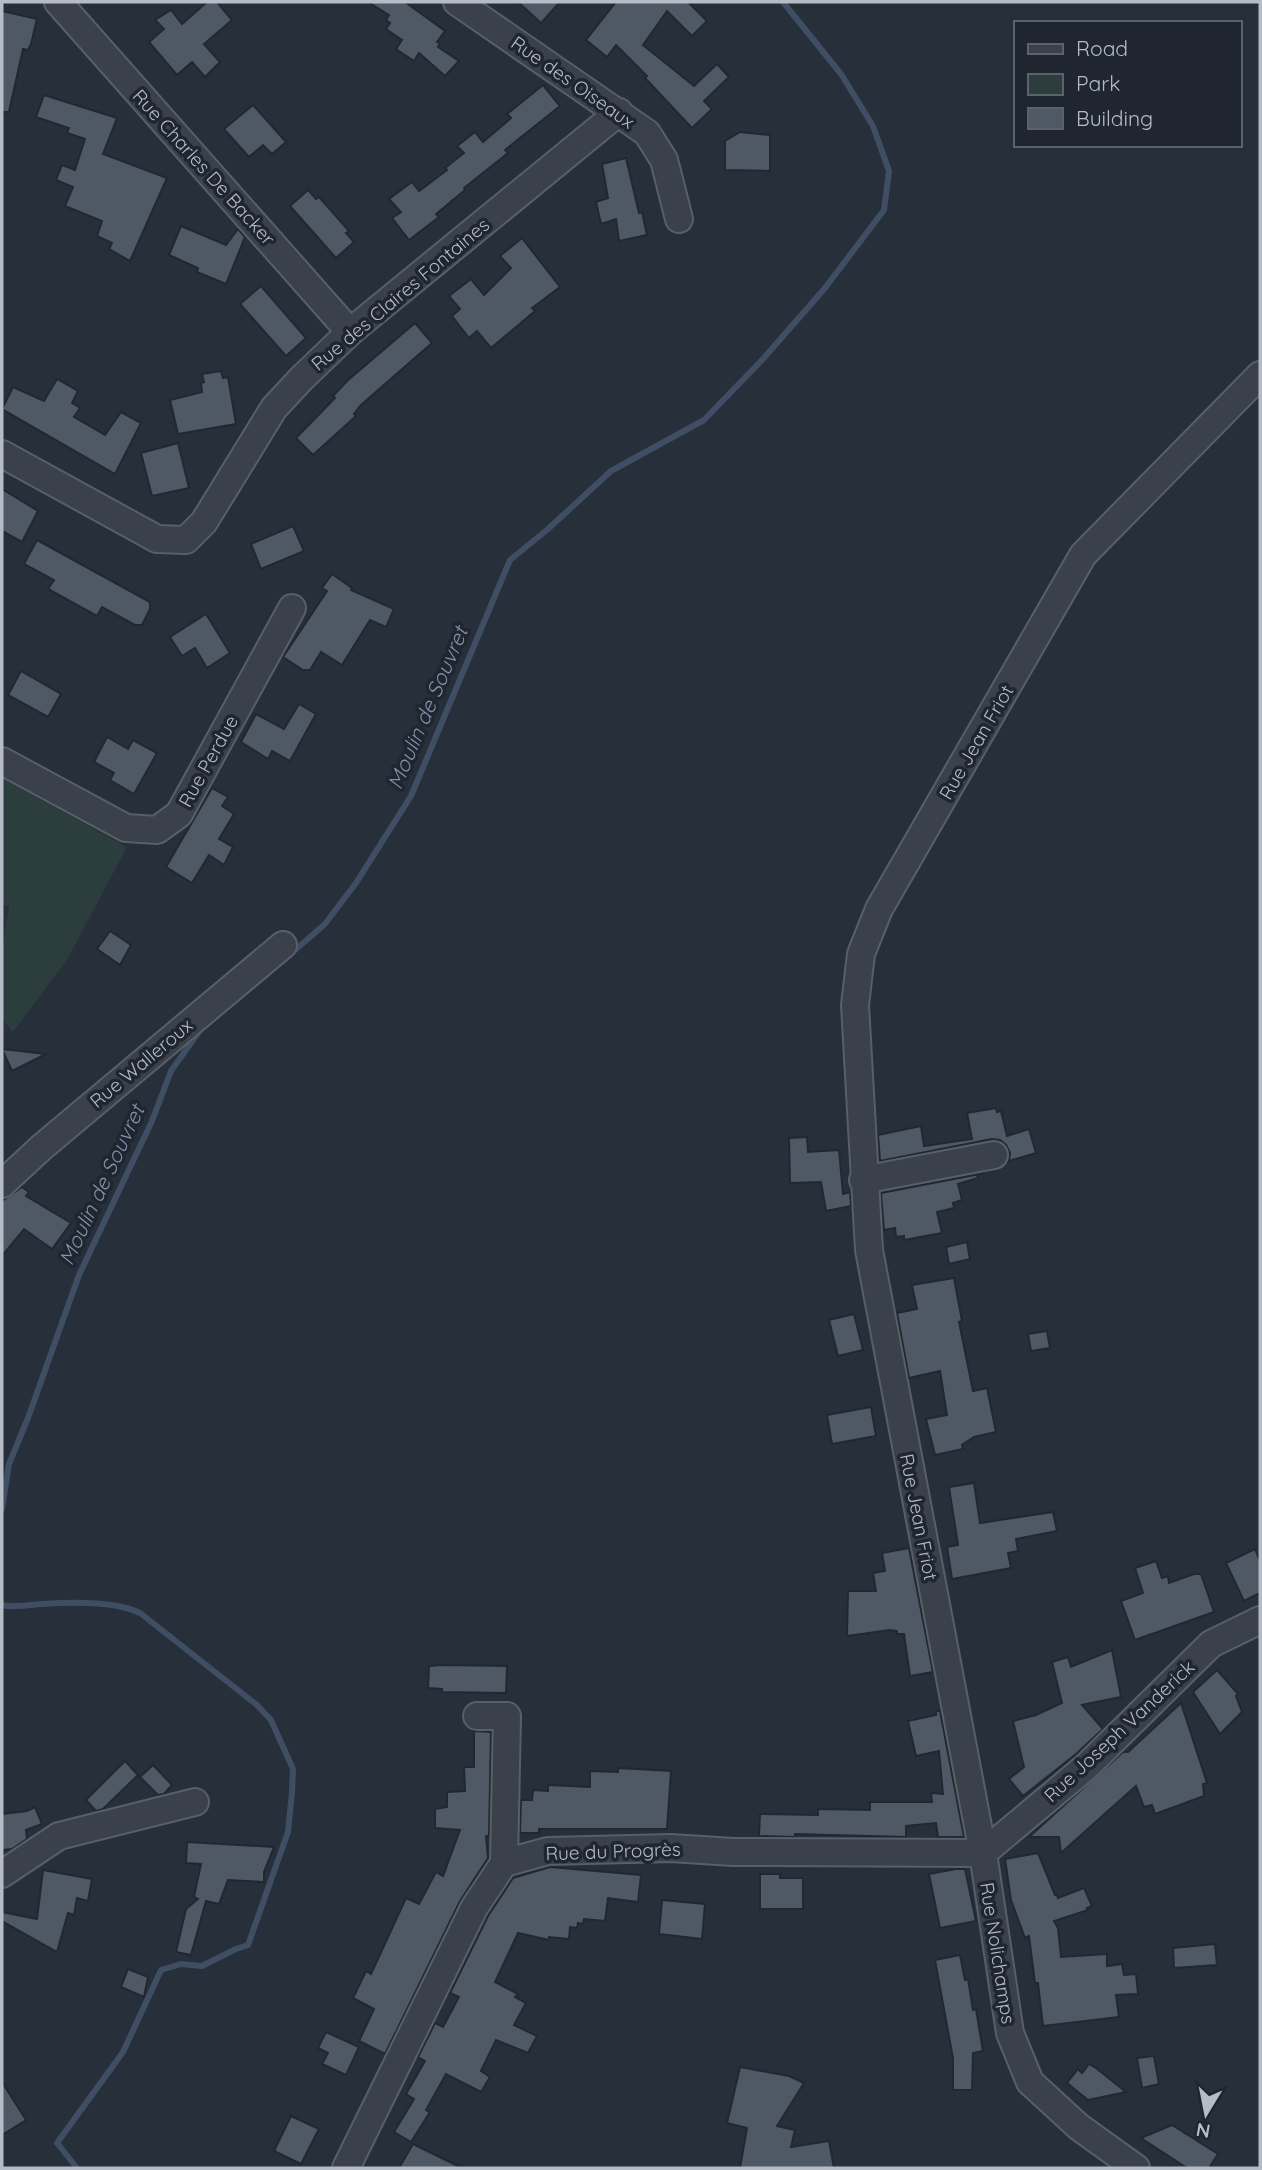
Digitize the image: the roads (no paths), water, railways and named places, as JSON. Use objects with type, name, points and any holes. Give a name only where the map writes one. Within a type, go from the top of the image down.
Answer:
[{"type":"street","name":"Rue Charles De Backer","points":[[58,2],[350,332]]},
{"type":"street","name":"Rue des Oiseaux","points":[[457,2],[647,133],[664,160],[679,219]]},
{"type":"street","name":"Rue des Claires Fontaines","points":[[2,454],[157,539],[186,540],[204,522],[274,408],[301,379],[350,332],[619,112]]},
{"type":"street","name":"Rue Jean Friot","points":[[983,1853],[869,1250],[855,1005],[860,954],[879,909],[1083,555],[1260,375]]},
{"type":"street","name":"Rue Perdue","points":[[2,761],[125,828],[157,830],[179,814],[292,608]]},
{"type":"street","name":"Rue Walleroux","points":[[2,1184],[283,945]]},
{"type":"street","points":[[863,1180],[993,1155]]},
{"type":"street","name":"Rue Joseph Vanderick","points":[[983,1853],[1087,1766],[1211,1644],[1260,1619]]},
{"type":"street","points":[[346,2168],[474,1908],[504,1863],[507,1716],[477,1716]]},
{"type":"street","points":[[2,1874],[59,1836],[195,1802]]},
{"type":"street","name":"Rue du Progrès","points":[[504,1863],[548,1851],[671,1847],[733,1852],[983,1853]]},
{"type":"street","name":"Rue Nolichamps","points":[[983,1853],[1010,2033],[1030,2082],[1079,2127],[1136,2168]]},
{"type":"waterway","name":"Moulin de Souvret","points":[[279,964],[325,924],[356,883],[411,796],[510,560],[611,471],[704,420],[763,359],[825,288],[884,210],[889,171],[873,126],[841,74],[783,2]]},
{"type":"waterway","name":"Moulin de Souvret","points":[[2,1509],[9,1464],[79,1275],[152,1121],[171,1071],[201,1029]]},
{"type":"waterway","name":"Moulin de Souvret","points":[[2,1605],[92,1603],[118,1606],[140,1613],[257,1705],[271,1720],[293,1769],[288,1832],[248,1945],[202,1966],[181,1964],[161,1970],[123,2052],[57,2143],[77,2168]]}]
